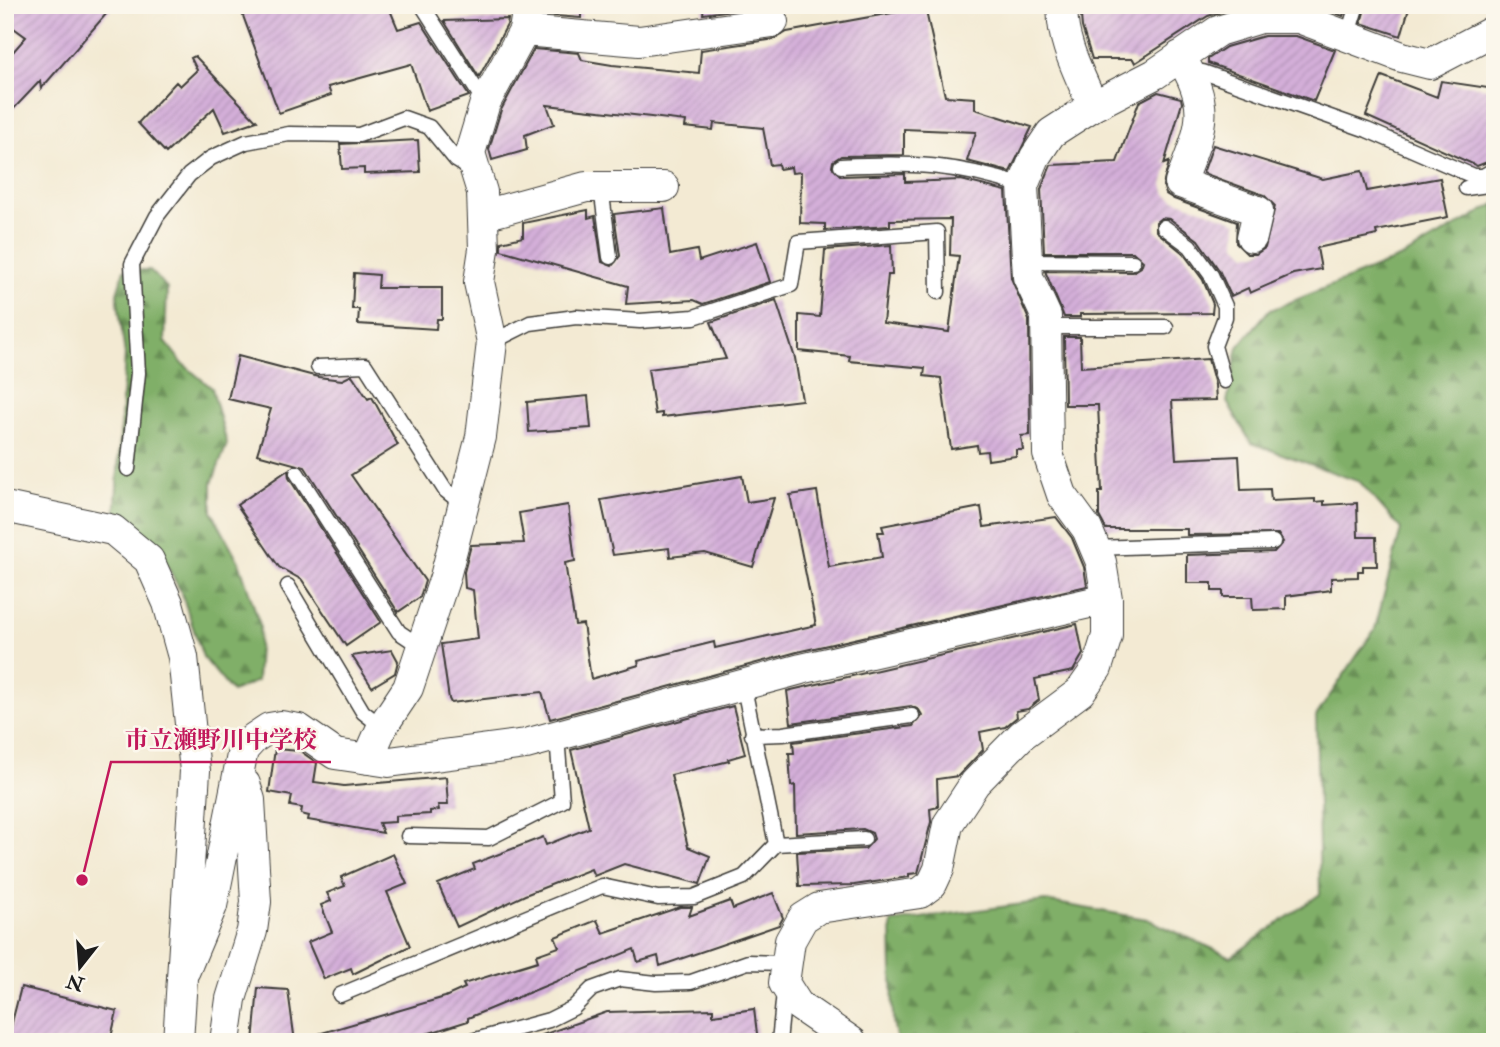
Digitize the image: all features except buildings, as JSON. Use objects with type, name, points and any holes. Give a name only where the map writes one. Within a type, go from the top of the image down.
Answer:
[{"type":"street","points":[[1063,5],[1062,15],[1069,44],[1093,106]]},
{"type":"street","points":[[368,759],[382,727],[408,688],[445,577],[481,437],[492,342],[479,282],[484,215],[482,192],[473,171],[470,153],[485,103],[526,18],[639,41],[773,22]]},
{"type":"street","points":[[852,1042],[798,1005],[784,973],[795,931],[803,918],[819,908],[920,893],[932,884],[939,869],[948,824],[975,783],[1022,736],[1080,692],[1097,668],[1107,636],[1107,599],[1101,562],[1087,529],[1062,495],[1048,454],[1046,316],[1028,277],[1023,186],[1035,157],[1051,133],[1093,106],[1155,74],[1185,64],[1218,31],[1261,18],[1299,19],[1430,64],[1495,30]]},
{"type":"street","points":[[1185,64],[1201,97],[1200,127],[1180,183],[1258,211],[1252,237]]},
{"type":"street","points":[[484,215],[586,187],[664,187]]},
{"type":"street","points":[[5,506],[113,530],[149,560],[168,603],[183,657],[195,771],[178,1042]]},
{"type":"street","points":[[184,970],[212,906],[243,750],[269,728],[281,726],[299,729],[335,754],[389,762],[526,744],[743,683],[1107,599]]},
{"type":"street","points":[[225,1042],[231,999],[252,931],[256,902],[250,800],[241,770]]},
{"type":"lane","points":[[422,5],[485,103]]},
{"type":"lane","points":[[1348,37],[1357,5]]},
{"type":"lane","points":[[1185,64],[1367,130],[1473,176],[1483,176],[1495,169]]},
{"type":"lane","points":[[128,469],[138,373],[132,264],[157,216],[189,175],[211,158],[246,142],[289,134],[359,135],[404,118],[429,127],[456,160],[473,171]]},
{"type":"lane","points":[[841,166],[895,163],[948,166],[1023,186]]},
{"type":"lane","points":[[1466,188],[1495,184]]},
{"type":"lane","points":[[601,187],[610,257]]},
{"type":"lane","points":[[1164,227],[1190,246],[1211,275],[1225,306],[1225,317],[1214,346],[1224,381]]},
{"type":"lane","points":[[492,342],[530,323],[564,318],[640,321],[694,317],[791,285],[798,242],[937,232],[938,292]]},
{"type":"lane","points":[[1029,261],[1133,261]]},
{"type":"lane","points":[[1045,327],[1166,327]]},
{"type":"lane","points":[[318,367],[365,365],[445,490],[464,505]]},
{"type":"lane","points":[[297,473],[399,632],[420,646]]},
{"type":"lane","points":[[1095,548],[1273,542]]},
{"type":"lane","points":[[288,586],[363,712],[382,727]]},
{"type":"lane","points":[[743,683],[776,845]]},
{"type":"lane","points":[[752,736],[912,716]]},
{"type":"lane","points":[[408,836],[489,838],[562,801],[557,736]]},
{"type":"lane","points":[[340,995],[602,886],[657,898],[694,897],[744,877],[776,845],[864,839]]},
{"type":"lane","points":[[468,1042],[549,1020],[573,1008],[592,989],[620,979],[656,983],[691,982],[748,962],[784,973],[779,1042]]},
{"type":"green space","points":[[1495,204],[1495,1042],[897,1042],[893,1021],[891,922],[1045,901],[1147,919],[1231,957],[1320,894],[1316,716],[1375,629],[1401,529],[1360,482],[1251,443],[1227,402],[1238,347],[1268,311],[1404,256]]},
{"type":"green space","points":[[124,270],[150,270],[167,288],[165,341],[183,364],[212,388],[227,444],[212,483],[212,512],[239,562],[260,625],[257,681],[232,692],[203,657],[181,592],[157,546],[115,520],[125,355],[117,293]]},
{"type":"place","name":"市立瀬野川中学校","points":[[82,880]]}]
